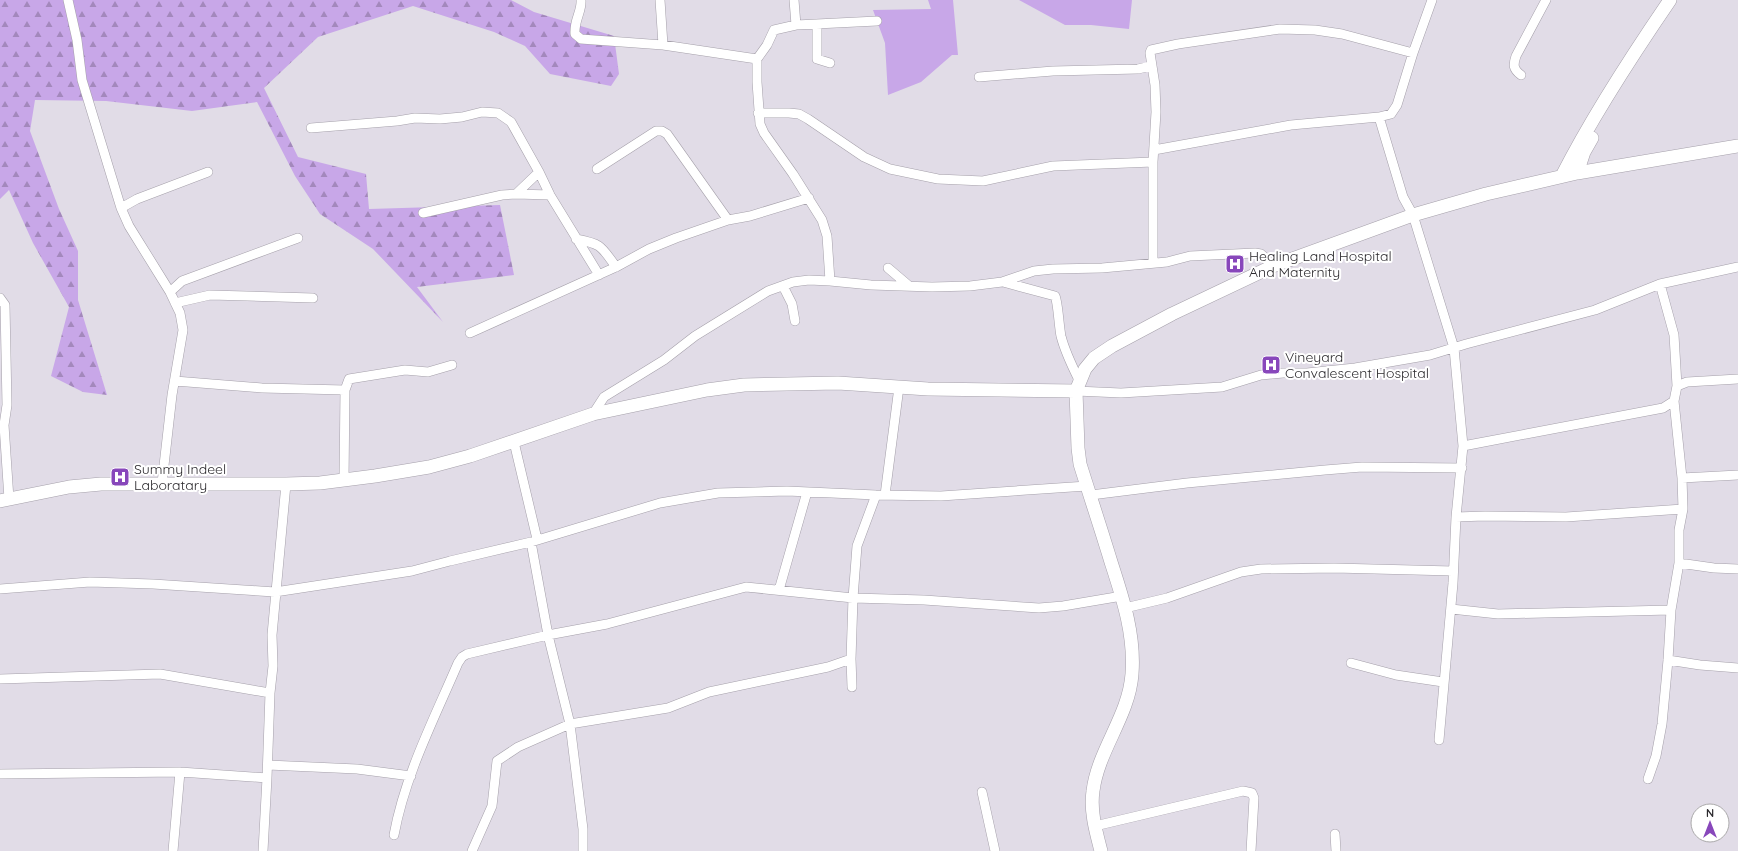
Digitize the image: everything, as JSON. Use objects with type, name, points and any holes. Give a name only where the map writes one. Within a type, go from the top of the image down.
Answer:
[{"type":"street","points":[[68,0],[77,40],[82,80],[121,208],[129,226],[170,292],[180,313],[183,330],[172,395],[162,483]]},
{"type":"street","points":[[581,0],[581,7],[577,14],[574,26],[575,34],[580,39],[663,45],[757,59]]},
{"type":"street","points":[[660,0],[663,45]]},
{"type":"street","points":[[794,0],[796,25]]},
{"type":"street","points":[[1154,150],[1291,125],[1379,117],[1391,114],[1397,105],[1413,53],[1432,0]]},
{"type":"street","points":[[1521,75],[1515,71],[1513,66],[1516,56],[1546,0]]},
{"type":"street","points":[[1562,176],[1576,148],[1632,55],[1670,0]]},
{"type":"street","points":[[1577,173],[1584,152],[1611,102],[1678,0]]},
{"type":"street","points":[[830,280],[827,236],[822,220],[809,198],[764,134],[760,124],[758,113],[757,59],[767,45],[774,30],[796,25],[877,21]]},
{"type":"street","points":[[817,24],[817,59],[830,63]]},
{"type":"street","points":[[1153,262],[1153,162],[1156,86],[1151,66],[1151,50],[1178,44],[1280,29],[1315,30],[1342,34],[1413,53]]},
{"type":"street","points":[[979,77],[1053,71],[1138,69],[1151,66]]},
{"type":"street","points":[[311,128],[421,118],[440,119],[491,111],[498,113],[510,122],[539,172],[550,195],[599,275]]},
{"type":"street","points":[[758,113],[798,114],[808,119],[864,157],[890,169],[938,179],[983,181],[1053,166],[1153,162]]},
{"type":"street","points":[[1379,117],[1403,197],[1413,215],[1454,348],[1464,446],[1456,517],[1451,609],[1443,682],[1439,740]]},
{"type":"street","points":[[597,169],[656,132],[662,131],[666,134],[728,220]]},
{"type":"street","points":[[1077,385],[1085,368],[1094,358],[1112,346],[1172,314],[1272,266],[1413,215],[1486,194],[1562,176],[1738,146]]},
{"type":"street","points":[[1584,152],[1593,164],[1600,169]]},
{"type":"street","points":[[121,208],[137,199],[208,172]]},
{"type":"street","points":[[516,194],[539,172]]},
{"type":"street","points":[[423,213],[502,195],[550,195]]},
{"type":"street","points":[[470,333],[599,275],[649,249],[676,238],[728,220],[750,216],[809,198]]},
{"type":"street","points":[[170,292],[182,281],[298,238]]},
{"type":"street","points":[[576,239],[595,243],[603,249],[616,267]]},
{"type":"street","points":[[594,414],[604,397],[664,360],[695,336],[768,291],[793,282],[830,280],[871,285],[908,285],[932,287],[970,286],[1002,282],[1034,271],[1102,268],[1153,262],[1167,262],[1190,256],[1255,252],[1261,254],[1272,266]]},
{"type":"street","points":[[0,298],[5,305],[5,500],[69,487],[101,484],[286,484],[344,480],[429,467],[514,442],[594,414],[700,392],[744,385],[838,383],[899,387],[1077,385],[1121,393],[1222,387],[1261,375],[1283,372],[1307,373],[1355,368],[1430,355],[1595,310],[1660,284],[1738,267]]},
{"type":"street","points":[[888,268],[908,285]]},
{"type":"street","points":[[1002,282],[1055,296],[1057,300],[1057,313],[1061,337],[1077,385],[1078,448],[1080,464],[1123,602],[1132,636],[1132,676],[1129,694],[1096,775],[1092,792],[1092,810],[1101,851]]},
{"type":"street","points":[[1648,779],[1656,756],[1662,724],[1671,610],[1679,563],[1680,530],[1683,509],[1682,478],[1674,401],[1677,386],[1674,335],[1660,284]]},
{"type":"street","points":[[783,286],[789,298],[795,321]]},
{"type":"street","points":[[175,303],[210,296],[313,298]]},
{"type":"street","points":[[344,480],[345,390],[349,379],[359,376],[377,375],[404,370],[428,372],[452,365]]},
{"type":"street","points":[[1677,386],[1687,382],[1738,379]]},
{"type":"street","points":[[175,381],[262,388],[345,390]]},
{"type":"street","points":[[852,687],[851,659],[853,598],[857,546],[880,495],[899,387]]},
{"type":"street","points":[[1464,446],[1663,408],[1674,401]]},
{"type":"street","points":[[514,442],[534,541],[548,635],[570,724],[583,829],[583,851]]},
{"type":"street","points":[[0,589],[90,582],[154,584],[275,592],[412,571],[578,529],[660,503],[718,493],[807,492],[941,496],[1089,491],[1362,467],[1462,468]]},
{"type":"street","points":[[1682,478],[1738,475]]},
{"type":"street","points":[[263,851],[268,778],[270,693],[273,666],[272,635],[286,484]]},
{"type":"street","points":[[778,590],[807,492]]},
{"type":"street","points":[[1456,517],[1566,517],[1683,509]]},
{"type":"street","points":[[1679,563],[1714,568],[1738,569]]},
{"type":"street","points":[[394,835],[398,815],[411,776],[458,663],[462,657],[479,650],[607,624],[746,587],[853,598],[924,600],[1039,608],[1167,598],[1241,572],[1261,569],[1334,568],[1453,571]]},
{"type":"street","points":[[1451,609],[1498,614],[1671,610]]},
{"type":"street","points":[[472,851],[492,806],[497,761],[518,747],[570,724],[668,708],[709,692],[828,667],[851,659]]},
{"type":"street","points":[[1668,660],[1700,665],[1738,668]]},
{"type":"street","points":[[1351,663],[1396,675],[1443,682]]},
{"type":"street","points":[[0,679],[160,674],[270,693]]},
{"type":"street","points":[[268,765],[351,769],[411,776]]},
{"type":"street","points":[[0,774],[180,772],[268,778]]},
{"type":"street","points":[[173,851],[180,772]]},
{"type":"street","points":[[1095,826],[1243,791],[1252,793],[1254,798],[1251,851]]},
{"type":"street","points":[[982,792],[995,851]]},
{"type":"street","points":[[1335,834],[1336,851]]},
{"type":"green space","points":[[0,0],[511,0],[534,12],[614,36],[619,74],[611,86],[550,74],[525,46],[494,32],[413,6],[318,37],[264,88],[298,157],[366,174],[369,209],[500,205],[514,275],[417,287],[443,322],[373,249],[320,214],[295,176],[257,102],[192,111],[106,101],[35,100],[30,131],[59,209],[78,251],[78,300],[107,395],[83,392],[51,376],[69,307],[33,243],[9,190],[0,199]]},
{"type":"green space","points":[[928,0],[953,0],[958,55],[952,55],[921,82],[888,95],[885,43],[873,10],[931,9]]},
{"type":"green space","points":[[1019,0],[1132,0],[1129,29],[1091,25],[1065,25]]},
{"type":"place","name":"Healing Land Hospital And Maternity","points":[[1235,264]]},
{"type":"place","name":"Vineyard Convalescent Hospital","points":[[1271,365]]},
{"type":"place","name":"Summy Indeel Laboratary","points":[[120,477]]}]
